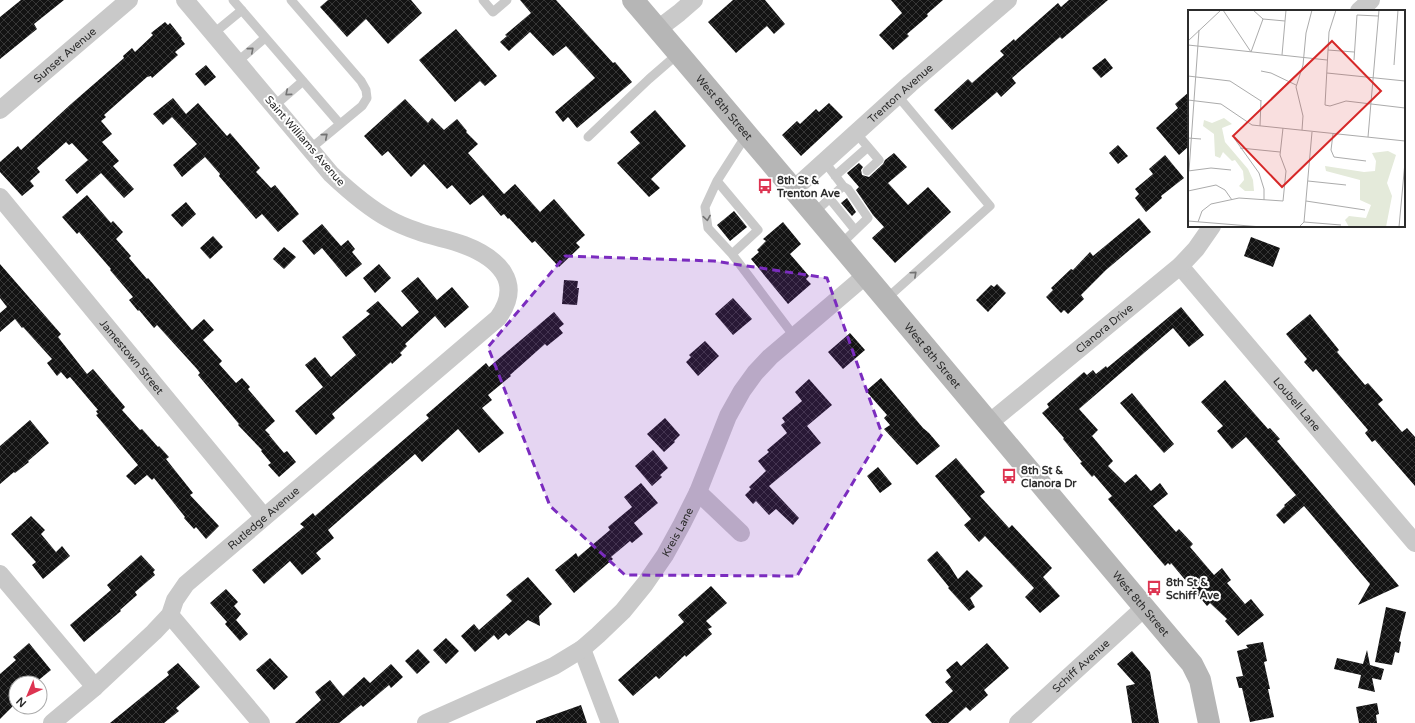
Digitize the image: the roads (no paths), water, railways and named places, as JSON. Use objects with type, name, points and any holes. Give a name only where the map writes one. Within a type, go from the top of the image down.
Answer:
[{"type":"street","name":"Sunset Avenue","points":[[0,110],[129,0]]},
{"type":"street","name":"Saint Williams Avenue","points":[[185,0],[331,174],[364,204],[389,219],[416,231],[481,253],[497,265],[506,275],[509,286],[509,298],[502,313],[489,325]]},
{"type":"street","name":"West 8th Street","points":[[633,0],[794,189],[822,206],[840,245],[865,276],[1192,664],[1200,680],[1209,723]]},
{"type":"street","points":[[658,29],[694,0]]},
{"type":"street","name":"Trenton Avenue","points":[[794,189],[897,95],[1008,0]]},
{"type":"street","points":[[1360,10],[1371,0]]},
{"type":"street","name":"Jamestown Street","points":[[0,197],[264,517]]},
{"type":"street","name":"Clanora Drive","points":[[989,423],[1180,266],[1196,249],[1211,227]]},
{"type":"street","name":"Loubell Lane","points":[[1180,266],[1415,543]]},
{"type":"street","name":"Kreis Lane","points":[[426,723],[554,666],[582,649],[623,611],[645,584],[665,555],[698,492],[728,416],[742,391],[755,373],[770,357],[865,276]]},
{"type":"street","name":"Rutledge Avenue","points":[[52,723],[95,686],[170,616],[175,600],[186,584],[489,325]]},
{"type":"street","points":[[698,492],[741,534]]},
{"type":"street","points":[[0,574],[95,686]]},
{"type":"street","name":"Schiff Avenue","points":[[1018,723],[1144,608]]},
{"type":"street","points":[[170,616],[261,723]]},
{"type":"street","points":[[582,649],[610,723]]},
{"type":"lane","points":[[233,0],[340,124]]},
{"type":"lane","points":[[290,0],[361,81],[366,90],[367,98],[362,106],[310,149]]},
{"type":"lane","points":[[482,0],[493,12],[507,0]]},
{"type":"lane","points":[[214,34],[242,10]]},
{"type":"lane","points":[[237,62],[265,38]]},
{"type":"lane","points":[[588,137],[649,79],[679,53]]},
{"type":"lane","points":[[274,106],[303,81]]},
{"type":"lane","points":[[885,300],[990,206],[897,95]]},
{"type":"lane","points":[[856,133],[879,160],[867,171]]},
{"type":"lane","points":[[747,134],[717,181],[705,207],[708,228],[732,254],[794,336]]},
{"type":"lane","points":[[835,176],[868,147]]},
{"type":"lane","points":[[824,161],[868,218],[840,245]]},
{"type":"lane","points":[[717,181],[758,230],[732,254]]},
{"type":"lane","points":[[855,182],[822,206],[855,230]]},
{"type":"place","name":"8th St & Trenton Ave","points":[[765,186]]},
{"type":"place","name":"8th St & Clanora Dr","points":[[1009,476]]},
{"type":"place","name":"8th St & Schiff Ave","points":[[1154,588]]}]
